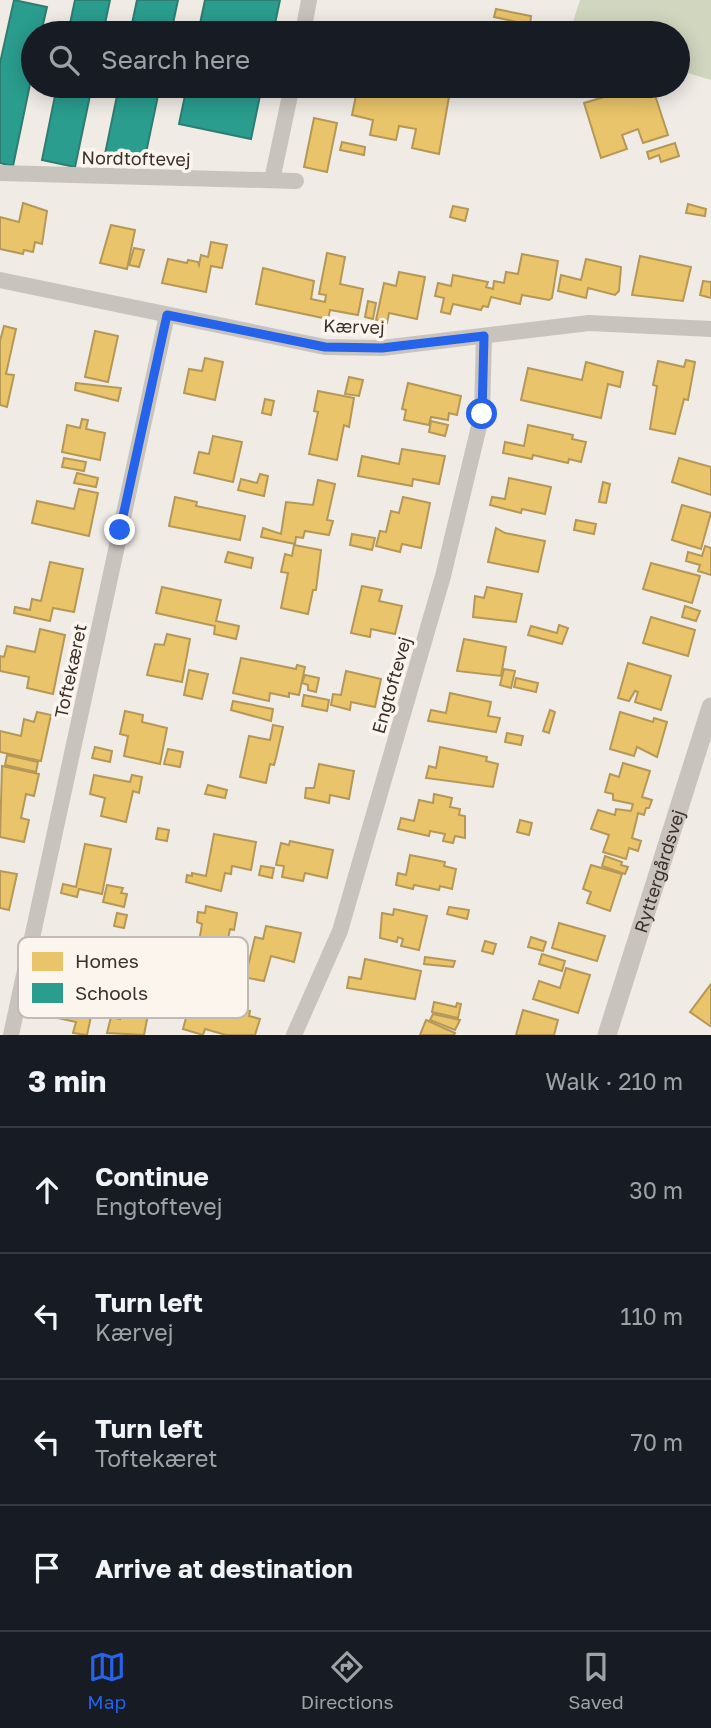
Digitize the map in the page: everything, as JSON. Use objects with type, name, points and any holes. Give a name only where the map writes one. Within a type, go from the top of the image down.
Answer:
[{"type":"street","points":[[305,21],[309,0]]},
{"type":"street","points":[[272,180],[289,98]]},
{"type":"street","name":"Nordtoftevej","points":[[0,173],[296,181]]},
{"type":"street","name":"Kærvej","points":[[0,280],[325,347],[382,348],[589,323],[711,329]]},
{"type":"street","name":"Toftekæret","points":[[32,937],[167,315]]},
{"type":"street","name":"Engtoftevej","points":[[294,1035],[340,931],[443,576],[482,414],[484,336]]},
{"type":"street","name":"Ryttergårdsvej","points":[[607,1035],[711,707]]},
{"type":"street","name":"Toftekæret","points":[[11,1035],[18,1003]]},
{"type":"green space","points":[[580,0],[711,0],[711,80],[690,74],[690,21],[573,21]]},
{"type":"building: Homes","points":[[496,9],[531,16],[530,21],[494,17]]},
{"type":"building: Homes","points":[[356,98],[449,98],[439,154],[412,148],[416,129],[399,126],[396,140],[370,135],[373,120],[352,115]]},
{"type":"building: Homes","points":[[601,98],[656,98],[668,135],[643,143],[638,129],[622,135],[627,149],[601,158],[584,103]]},
{"type":"building: Homes","points":[[314,118],[337,123],[327,172],[304,167]]},
{"type":"building: Homes","points":[[342,142],[365,147],[364,155],[340,150]]},
{"type":"building: Homes","points":[[675,143],[679,156],[661,162],[659,155],[649,159],[647,152]]},
{"type":"building: Homes","points":[[23,203],[47,211],[42,244],[35,242],[33,252],[24,250],[23,254],[0,249],[0,217],[19,222]]},
{"type":"building: Homes","points":[[688,204],[706,209],[705,216],[686,213]]},
{"type":"building: Homes","points":[[453,206],[468,209],[465,221],[450,217]]},
{"type":"building: Homes","points":[[111,225],[135,230],[127,269],[100,263]]},
{"type":"building: Homes","points":[[211,242],[227,245],[222,268],[211,266],[206,292],[162,283],[168,259],[187,263],[188,260],[198,262],[199,265],[201,255],[208,257]]},
{"type":"building: Homes","points":[[134,248],[144,250],[139,267],[129,265]]},
{"type":"building: Homes","points":[[327,253],[345,257],[340,284],[363,289],[358,315],[330,310],[328,319],[256,304],[263,268],[314,281],[311,299],[325,302],[326,295],[319,294]]},
{"type":"building: Homes","points":[[522,254],[558,261],[552,298],[549,300],[522,295],[520,304],[491,297],[488,307],[483,306],[481,310],[453,304],[450,314],[441,312],[444,298],[435,296],[438,283],[451,286],[453,275],[488,282],[486,287],[493,289],[494,281],[504,283],[506,272],[518,274]]},
{"type":"building: Homes","points":[[640,256],[691,267],[683,301],[632,295]]},
{"type":"building: Homes","points":[[586,259],[621,267],[619,291],[615,295],[588,288],[586,298],[558,291],[561,275],[581,280]]},
{"type":"building: Homes","points":[[399,272],[425,277],[417,319],[389,313],[387,323],[376,320],[384,283],[396,286]]},
{"type":"building: Homes","points":[[703,281],[711,282],[711,298],[700,295]]},
{"type":"building: Homes","points":[[368,301],[376,303],[373,319],[365,317]]},
{"type":"building: Homes","points":[[4,326],[16,329],[6,374],[14,375],[7,407],[0,405],[0,341]]},
{"type":"building: Homes","points":[[95,331],[118,336],[108,382],[85,377]]},
{"type":"building: Homes","points":[[205,358],[223,362],[215,400],[184,393],[189,369],[202,371]]},
{"type":"building: Homes","points":[[686,360],[695,362],[688,400],[684,399],[675,434],[650,429],[657,386],[653,385],[658,361],[684,367]]},
{"type":"building: Homes","points":[[586,362],[623,372],[620,387],[608,384],[601,418],[521,400],[528,368],[582,380]]},
{"type":"building: Homes","points":[[349,377],[363,380],[359,396],[345,394]]},
{"type":"building: Homes","points":[[76,383],[121,388],[118,401],[75,390]]},
{"type":"building: Homes","points":[[408,383],[461,396],[457,415],[449,413],[448,420],[431,417],[429,425],[404,420],[406,410],[402,409]]},
{"type":"building: Homes","points":[[318,391],[354,398],[349,427],[344,425],[337,460],[309,454],[318,412],[314,411]]},
{"type":"building: Homes","points":[[265,399],[274,401],[271,415],[262,413]]},
{"type":"building: Homes","points":[[82,419],[88,420],[86,429],[105,433],[100,460],[62,452],[67,425],[80,428]]},
{"type":"building: Homes","points":[[431,421],[448,425],[445,436],[429,432]]},
{"type":"building: Homes","points":[[528,425],[573,435],[572,439],[586,442],[581,462],[569,459],[568,463],[533,455],[532,459],[503,453],[505,442],[524,446]]},
{"type":"building: Homes","points":[[213,436],[242,442],[233,482],[194,473],[199,452],[209,454]]},
{"type":"building: Homes","points":[[402,449],[445,456],[439,484],[413,479],[412,486],[358,476],[362,456],[399,464]]},
{"type":"building: Homes","points":[[64,458],[86,462],[84,471],[62,467]]},
{"type":"building: Homes","points":[[679,458],[711,467],[711,495],[672,482]]},
{"type":"building: Homes","points":[[77,473],[98,478],[96,487],[74,483]]},
{"type":"building: Homes","points":[[260,474],[268,476],[264,496],[238,490],[241,479],[257,483]]},
{"type":"building: Homes","points":[[509,478],[551,487],[545,514],[522,509],[521,513],[490,505],[492,497],[505,499]]},
{"type":"building: Homes","points":[[318,480],[335,484],[327,520],[333,521],[329,535],[305,531],[303,538],[296,537],[295,544],[261,537],[263,528],[281,534],[286,502],[313,505]]},
{"type":"building: Homes","points":[[603,482],[610,484],[606,503],[599,502]]},
{"type":"building: Homes","points":[[79,489],[98,493],[89,536],[32,523],[37,501],[74,509]]},
{"type":"building: Homes","points":[[175,497],[197,502],[196,506],[245,516],[240,540],[169,526]]},
{"type":"building: Homes","points":[[403,497],[430,503],[421,548],[402,544],[400,552],[376,546],[380,531],[386,532],[391,511],[399,513]]},
{"type":"building: Homes","points":[[682,505],[711,513],[701,549],[672,540]]},
{"type":"building: Homes","points":[[576,520],[596,524],[594,534],[574,530]]},
{"type":"building: Homes","points":[[496,528],[505,533],[545,541],[538,572],[488,562]]},
{"type":"building: Homes","points":[[352,534],[375,538],[372,550],[350,545]]},
{"type":"building: Homes","points":[[294,545],[321,550],[316,590],[313,590],[308,614],[281,608],[288,573],[281,572],[285,554],[292,556]]},
{"type":"building: Homes","points":[[705,546],[711,548],[711,575],[698,571],[700,565],[686,561],[688,552],[702,556]]},
{"type":"building: Homes","points":[[228,552],[253,558],[251,568],[225,562]]},
{"type":"building: Homes","points":[[50,562],[83,569],[74,612],[53,608],[50,621],[14,613],[15,607],[30,610],[32,599],[41,601]]},
{"type":"building: Homes","points":[[651,563],[700,576],[692,603],[643,589]]},
{"type":"building: Homes","points":[[362,586],[382,590],[379,601],[402,606],[395,634],[371,629],[370,637],[351,633]]},
{"type":"building: Homes","points":[[162,587],[221,600],[216,621],[239,626],[236,639],[214,634],[215,626],[156,613]]},
{"type":"building: Homes","points":[[487,587],[522,594],[516,622],[473,617],[475,596],[484,598]]},
{"type":"building: Homes","points":[[685,606],[700,611],[696,621],[682,617]]},
{"type":"building: Homes","points":[[651,617],[695,630],[688,656],[643,643]]},
{"type":"building: Homes","points":[[559,625],[568,628],[562,644],[528,635],[531,626],[557,633]]},
{"type":"building: Homes","points":[[40,629],[65,635],[53,694],[27,688],[29,677],[0,671],[0,656],[4,657],[7,646],[35,652]]},
{"type":"building: Homes","points":[[167,634],[190,639],[182,682],[147,675],[155,644],[164,645]]},
{"type":"building: Homes","points":[[464,639],[506,647],[501,676],[457,671]]},
{"type":"building: Homes","points":[[241,658],[296,669],[297,665],[305,667],[299,695],[289,693],[289,697],[270,693],[269,701],[233,693]]},
{"type":"building: Homes","points":[[628,663],[671,676],[661,710],[635,702],[638,692],[635,691],[629,701],[618,698]]},
{"type":"building: Homes","points":[[504,669],[515,671],[511,688],[500,685]]},
{"type":"building: Homes","points":[[189,670],[208,674],[202,699],[184,695]]},
{"type":"building: Homes","points":[[346,671],[381,679],[375,707],[351,702],[350,710],[331,705],[333,694],[341,695]]},
{"type":"building: Homes","points":[[305,675],[319,678],[316,692],[308,690],[308,685],[302,683]]},
{"type":"building: Homes","points":[[516,678],[538,683],[536,692],[514,687]]},
{"type":"building: Homes","points":[[450,693],[491,702],[488,716],[500,718],[496,732],[428,721],[431,710],[446,713]]},
{"type":"building: Homes","points":[[304,695],[329,700],[327,711],[302,706]]},
{"type":"building: Homes","points":[[233,701],[273,709],[271,721],[231,710]]},
{"type":"building: Homes","points":[[550,710],[555,712],[549,733],[543,731]]},
{"type":"building: Homes","points":[[125,711],[143,715],[142,722],[167,728],[160,764],[124,756],[128,736],[120,734]]},
{"type":"building: Homes","points":[[37,712],[51,715],[41,761],[0,752],[0,731],[21,736],[24,719],[34,722]]},
{"type":"building: Homes","points":[[620,712],[653,722],[654,718],[667,722],[657,757],[637,747],[634,756],[610,749]]},
{"type":"building: Homes","points":[[273,725],[283,727],[274,765],[270,764],[266,783],[240,777],[249,736],[270,740]]},
{"type":"building: Homes","points":[[507,733],[523,736],[521,745],[505,742]]},
{"type":"building: Homes","points":[[95,747],[112,751],[110,762],[92,758]]},
{"type":"building: Homes","points":[[440,747],[487,757],[486,761],[498,764],[493,787],[426,778],[429,766],[436,768]]},
{"type":"building: Homes","points":[[168,749],[183,752],[180,767],[164,764]]},
{"type":"building: Homes","points":[[7,755],[38,762],[36,772],[5,765]]},
{"type":"building: Homes","points":[[623,763],[650,771],[642,797],[652,800],[644,815],[638,813],[632,838],[641,841],[638,851],[629,848],[626,859],[603,852],[609,835],[591,829],[598,810],[615,815],[616,809],[631,811],[633,804],[613,800],[613,794],[605,792],[610,774],[619,777]]},
{"type":"building: Homes","points":[[319,764],[354,771],[349,799],[330,795],[329,803],[305,798],[306,788],[314,788]]},
{"type":"building: Homes","points":[[2,766],[39,774],[34,796],[26,794],[21,818],[29,820],[24,842],[0,837]]},
{"type":"building: Homes","points":[[94,775],[130,782],[132,775],[142,777],[139,793],[133,791],[126,822],[101,816],[105,798],[90,794]]},
{"type":"building: Homes","points":[[208,785],[227,790],[225,798],[205,794]]},
{"type":"building: Homes","points":[[434,794],[452,798],[450,807],[460,809],[459,815],[465,816],[465,838],[455,836],[453,843],[443,841],[445,834],[430,831],[429,836],[398,829],[401,818],[414,821],[419,800],[433,803]]},
{"type":"building: Homes","points":[[520,820],[532,823],[529,835],[517,832]]},
{"type":"building: Homes","points":[[158,828],[169,830],[167,841],[156,839]]},
{"type":"building: Homes","points":[[214,834],[256,842],[251,870],[232,866],[231,874],[225,873],[221,891],[186,882],[187,875],[192,876],[192,873],[206,876]]},
{"type":"building: Homes","points":[[290,841],[333,850],[327,878],[305,873],[303,881],[282,877],[284,866],[276,865],[281,843],[289,845]]},
{"type":"building: Homes","points":[[85,844],[111,849],[102,894],[79,889],[77,897],[61,893],[63,884],[76,887]]},
{"type":"building: Homes","points":[[410,855],[445,862],[444,866],[456,869],[452,889],[440,886],[439,890],[414,885],[413,889],[396,885],[398,873],[406,875]]},
{"type":"building: Homes","points":[[605,856],[628,867],[625,874],[602,866]]},
{"type":"building: Homes","points":[[591,865],[622,874],[610,911],[587,903],[591,892],[583,889]]},
{"type":"building: Homes","points":[[261,866],[274,868],[272,878],[259,875]]},
{"type":"building: Homes","points":[[0,871],[17,874],[9,910],[0,908]]},
{"type":"building: Homes","points":[[107,885],[123,888],[121,893],[127,894],[124,907],[103,902]]},
{"type":"building: Homes","points":[[206,906],[237,913],[234,930],[230,929],[228,937],[200,937],[202,924],[197,922],[198,912],[205,913]]},
{"type":"building: Homes","points":[[449,907],[469,910],[467,919],[447,914]]},
{"type":"building: Homes","points":[[394,909],[427,916],[419,950],[401,946],[403,939],[398,937],[397,942],[380,938],[382,913],[393,915]]},
{"type":"building: Homes","points":[[117,913],[127,915],[124,928],[114,926]]},
{"type":"building: Homes","points":[[559,923],[605,936],[597,961],[552,948]]},
{"type":"building: Homes","points":[[266,926],[301,933],[294,962],[271,956],[264,981],[248,978],[255,937],[263,939]]},
{"type":"building: Homes","points":[[531,937],[546,942],[543,951],[528,947]]},
{"type":"building: Homes","points":[[485,941],[496,944],[493,954],[482,951]]},
{"type":"building: Homes","points":[[542,954],[565,961],[562,971],[539,964]]},
{"type":"building: Homes","points":[[425,957],[455,961],[453,967],[424,964]]},
{"type":"building: Homes","points":[[365,959],[421,971],[415,999],[347,988],[349,977],[361,979]]},
{"type":"building: Homes","points":[[566,968],[590,975],[578,1013],[533,999],[539,981],[560,988]]},
{"type":"building: Homes","points":[[711,984],[711,1025],[710,1026],[690,1012]]},
{"type":"building: Homes","points":[[434,1002],[456,1007],[457,1003],[461,1004],[458,1018],[432,1012]]},
{"type":"building: Homes","points":[[523,1010],[558,1020],[554,1035],[516,1035]]},
{"type":"building: Homes","points":[[248,1011],[249,1016],[260,1019],[255,1035],[226,1035],[205,1029],[203,1035],[183,1029],[186,1018],[248,1018]]},
{"type":"building: Homes","points":[[433,1014],[460,1020],[455,1030],[430,1020]]},
{"type":"building: Homes","points":[[58,1018],[91,1018],[87,1035],[73,1033],[76,1022]]},
{"type":"building: Homes","points":[[111,1018],[147,1018],[144,1035],[107,1033]]},
{"type":"building: Homes","points":[[426,1020],[455,1033],[420,1035]]},
{"type":"building: Schools","points":[[14,0],[47,7],[44,21],[21,21],[21,98],[27,98],[13,166],[0,163],[0,63]]},
{"type":"building: Schools","points":[[75,0],[110,0],[106,21],[71,21]]},
{"type":"building: Schools","points":[[137,0],[178,0],[174,21],[133,21]]},
{"type":"building: Schools","points":[[205,0],[280,0],[276,21],[201,21]]},
{"type":"building: Schools","points":[[55,98],[89,98],[75,167],[42,160]]},
{"type":"building: Schools","points":[[117,98],[157,98],[143,167],[104,159]]},
{"type":"building: Schools","points":[[184,98],[260,98],[251,139],[179,124]]},
{"type":"route","points":[[120,530],[167,315],[325,347],[382,348],[484,336],[482,414]]}]
